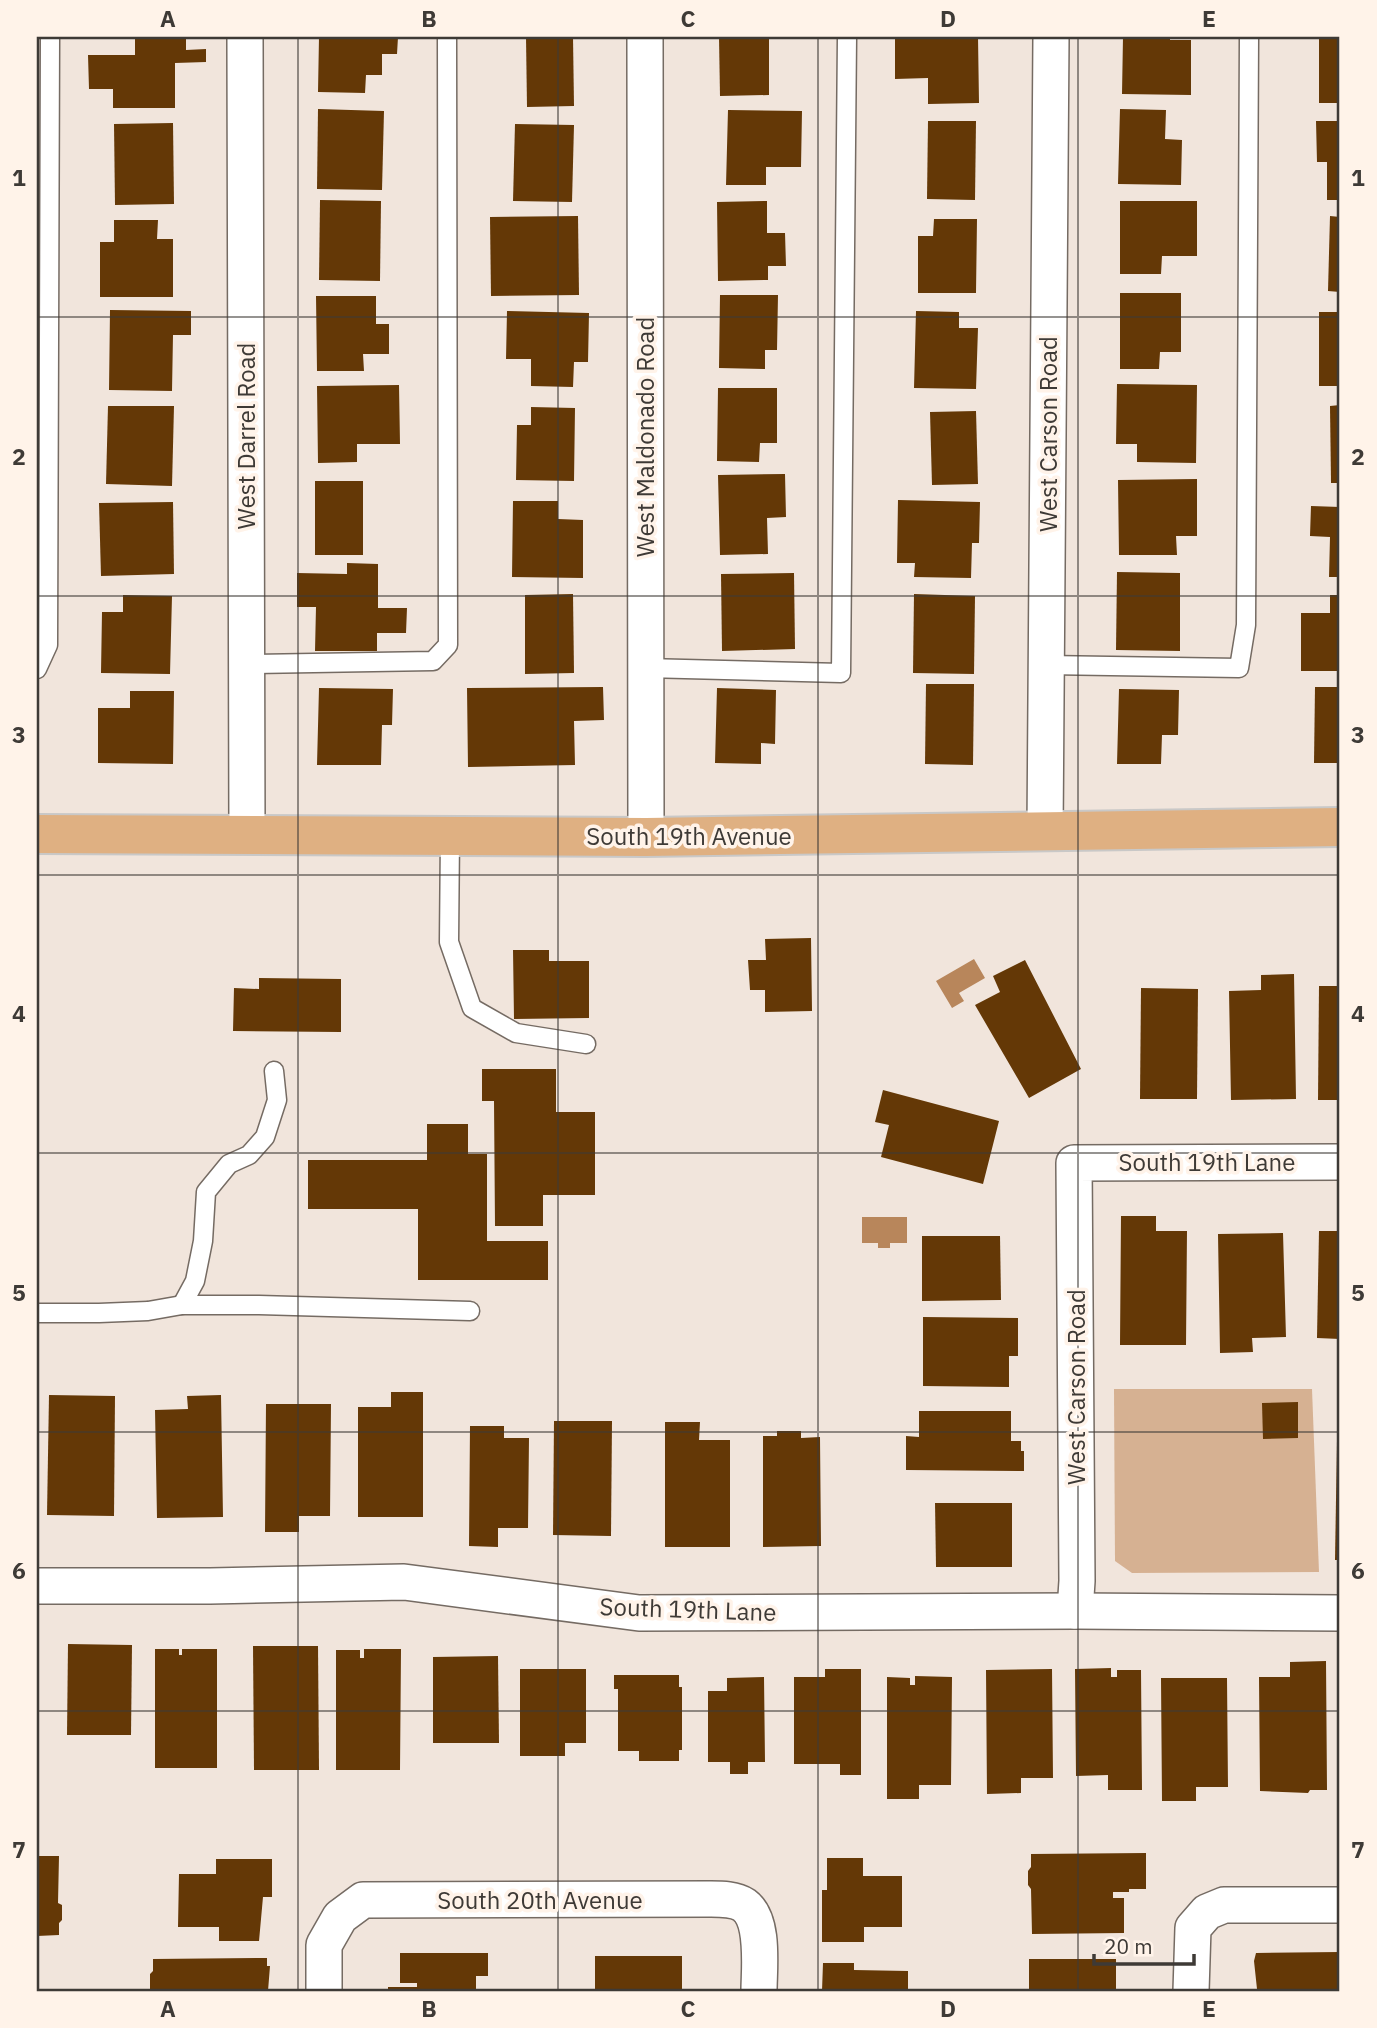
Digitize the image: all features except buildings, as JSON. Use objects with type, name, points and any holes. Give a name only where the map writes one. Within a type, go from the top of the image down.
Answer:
[{"type":"main road","name":"South 19th Avenue","points":[[37,834],[646,837],[1340,827]]},
{"type":"street","name":"West Darrel Road","points":[[245,37],[247,835]]},
{"type":"street","name":"West Maldonado Road","points":[[645,37],[646,837]]},
{"type":"street","name":"West Carson Road","points":[[1045,832],[1051,37]]},
{"type":"street","name":"South 19th Lane","points":[[1074,1163],[1340,1162]]},
{"type":"street","name":"West Carson Road","points":[[1074,1163],[1075,1611]]},
{"type":"street","name":"South 19th Lane","points":[[37,1586],[404,1582],[639,1613],[1340,1613]]},
{"type":"street","name":"South 20th Avenue","points":[[324,1991],[324,1945],[340,1917],[363,1900],[711,1899],[730,1899],[744,1905],[756,1922],[759,1938],[759,1991]]},
{"type":"street","points":[[1191,1991],[1194,1928],[1207,1912],[1224,1905],[1340,1905]]},
{"type":"lane","points":[[37,668],[48,645],[50,37]]},
{"type":"lane","points":[[247,664],[433,661],[448,645],[447,37]]},
{"type":"lane","points":[[645,668],[841,673],[847,37]]},
{"type":"lane","points":[[1046,665],[1239,668],[1246,625],[1249,37]]},
{"type":"lane","points":[[450,835],[449,942],[472,1008],[516,1033],[586,1044]]},
{"type":"lane","points":[[183,1305],[195,1281],[203,1241],[206,1192],[229,1164],[248,1155],[265,1137],[277,1100],[274,1071]]},
{"type":"lane","points":[[37,1313],[99,1313],[148,1311],[183,1305],[259,1304],[470,1311]]},
{"type":"shaded area","points":[[974,959],[985,978],[959,993],[964,1001],[952,1008],[936,981]]},
{"type":"shaded area","points":[[862,1217],[907,1217],[907,1243],[890,1243],[890,1248],[878,1248],[878,1243],[862,1243]]},
{"type":"shaded area","points":[[1114,1389],[1312,1389],[1319,1572],[1132,1573],[1115,1561]]}]
